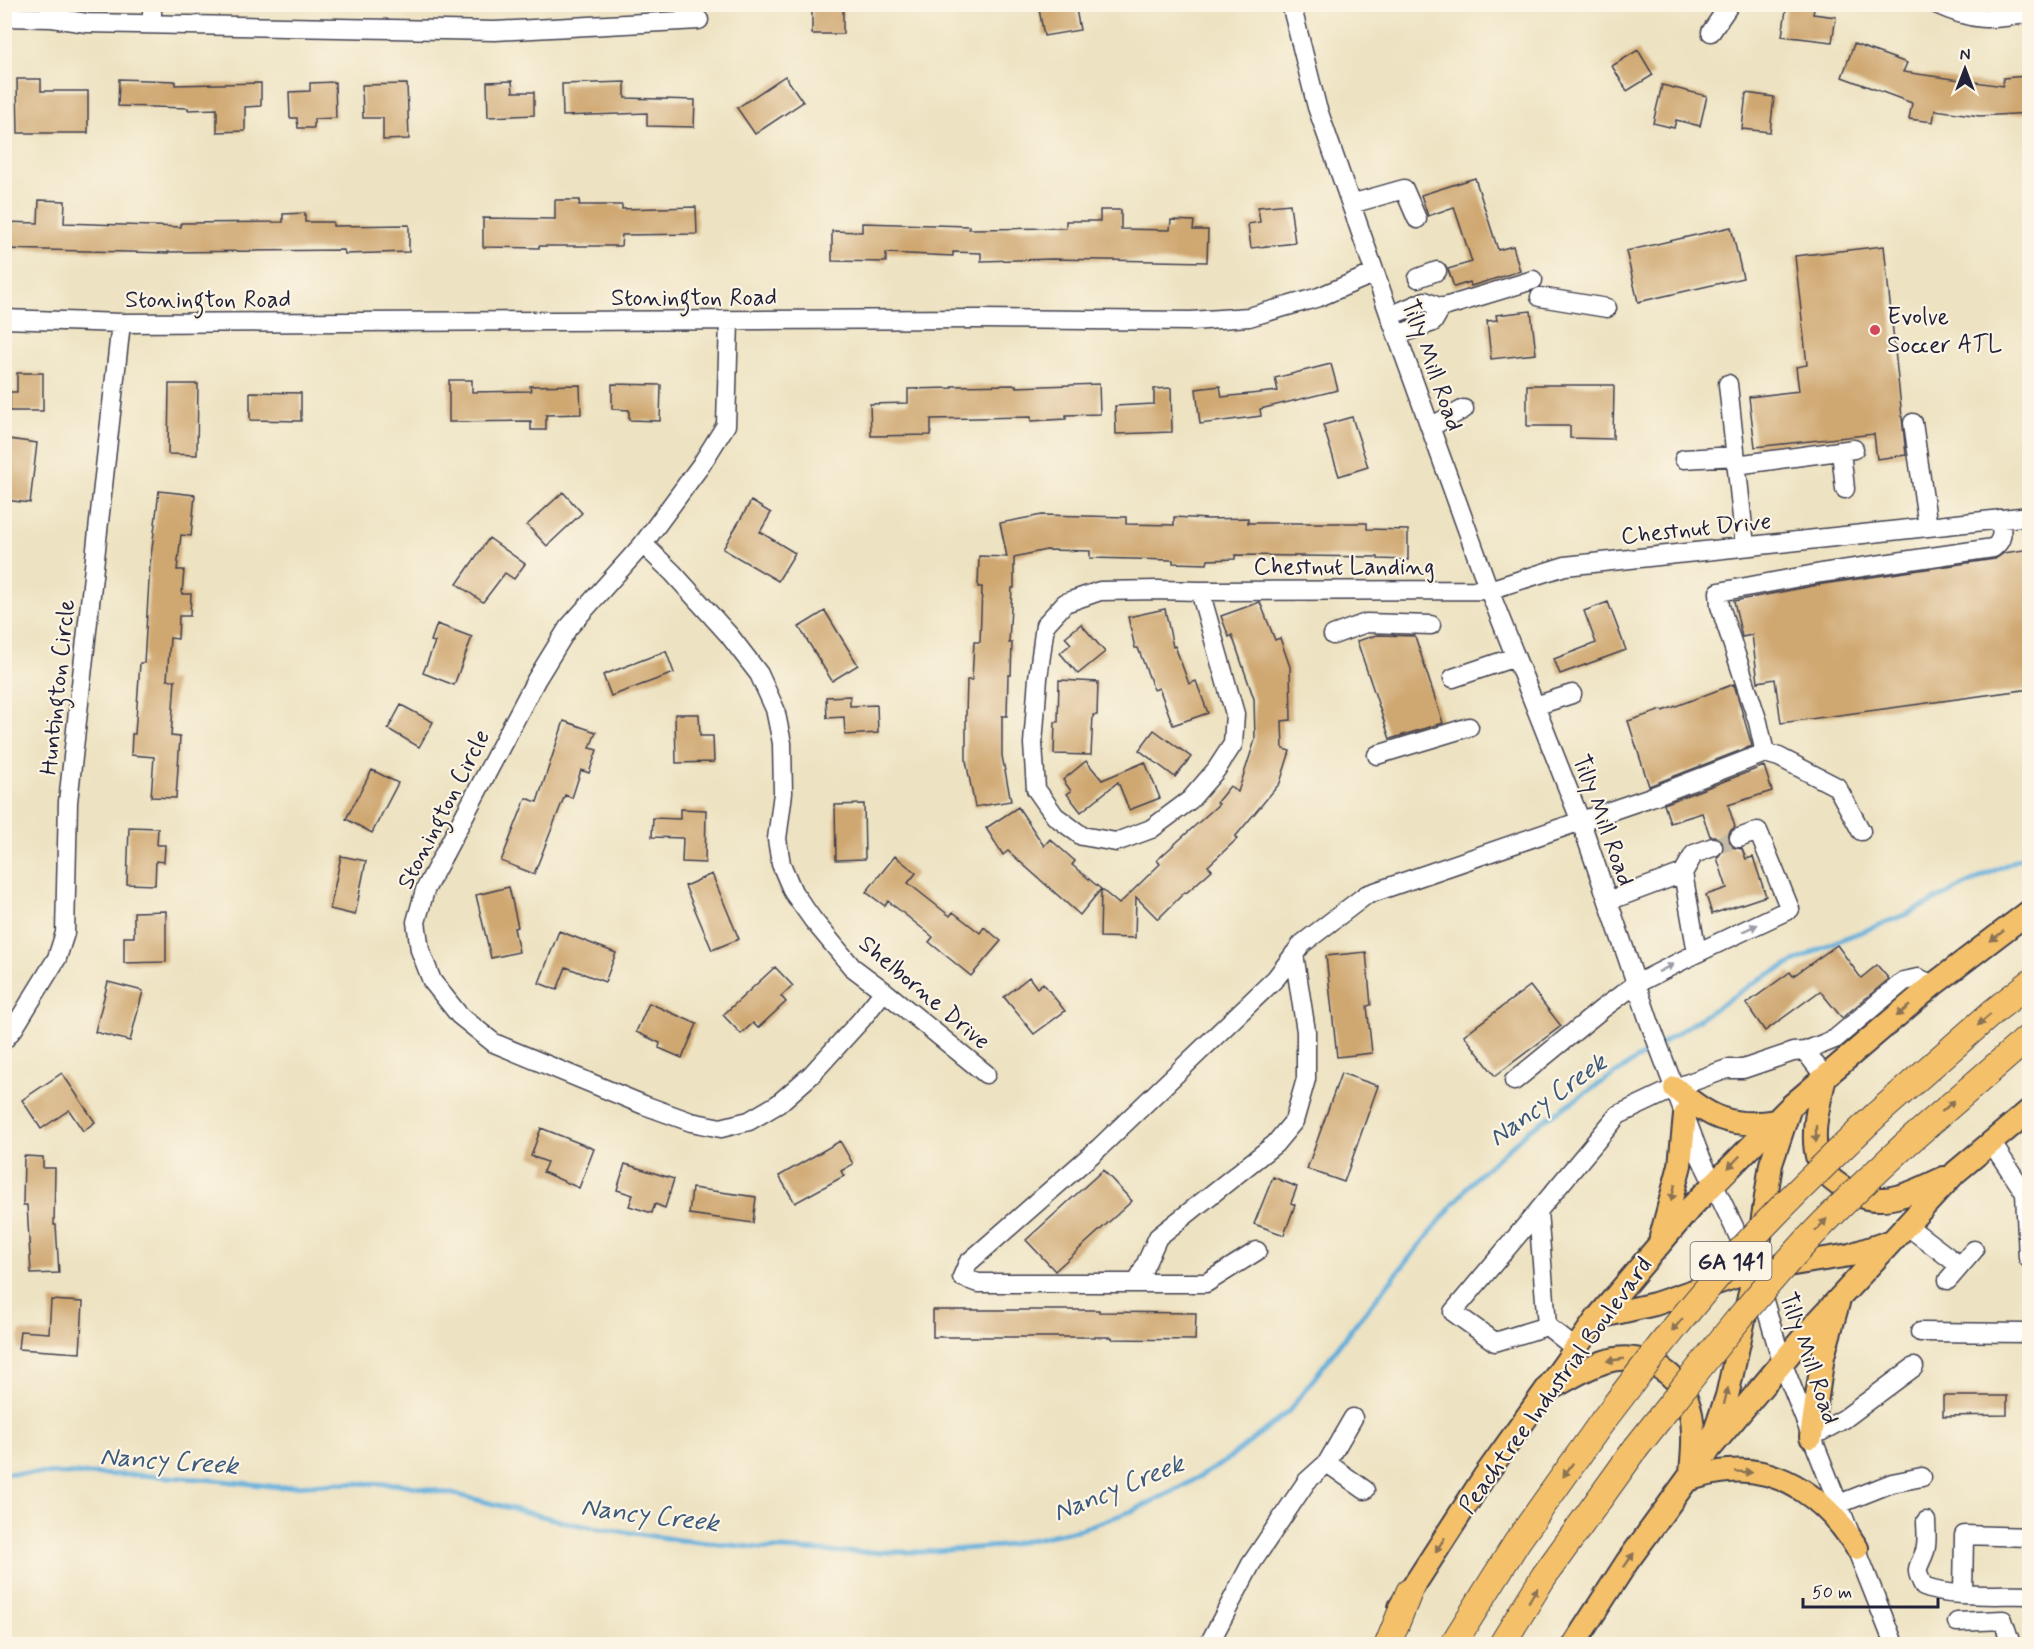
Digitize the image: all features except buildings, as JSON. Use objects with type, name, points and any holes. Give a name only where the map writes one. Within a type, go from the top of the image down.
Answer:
[{"type":"highway","name":"GA 141","points":[[1453,1644],[1517,1542],[1602,1422],[1729,1263],[1793,1194],[1876,1115],[1994,1011],[2030,983]]},
{"type":"highway","name":"GA 141","points":[[1502,1644],[1544,1576],[1636,1448],[1725,1336],[1800,1248],[1841,1205],[1905,1145],[2030,1036]]},
{"type":"highway","points":[[1389,1644],[1409,1592]]},
{"type":"main road","name":"Peachtree Industrial Boulevard","points":[[1377,1644],[1484,1477],[1598,1317],[1659,1243],[1713,1184],[1783,1114],[1933,985],[2030,911]]},
{"type":"main road","points":[[1825,1077],[1819,1104],[1816,1144],[1819,1161],[1825,1172],[1840,1186],[1864,1197],[1892,1199],[1907,1195],[1956,1172]]},
{"type":"main road","points":[[1671,1079],[1703,1110],[1729,1122],[1752,1124],[1783,1114]]},
{"type":"main road","points":[[1574,1644],[1596,1608],[1689,1476],[1782,1362],[1839,1297],[1956,1172],[2030,1110]]},
{"type":"main road","points":[[1708,1451],[1727,1396],[1755,1270],[1771,1164],[1783,1114]]},
{"type":"main road","points":[[1659,1243],[1671,1205],[1680,1164],[1685,1115]]},
{"type":"main road","points":[[1598,1317],[1655,1304],[1755,1270],[1850,1255],[1891,1241]]},
{"type":"main road","points":[[1811,1437],[1823,1356],[1839,1297]]},
{"type":"main road","points":[[1544,1393],[1586,1369],[1604,1362],[1634,1359],[1647,1361],[1661,1368],[1672,1377],[1687,1400],[1693,1428],[1689,1476]]},
{"type":"main road","points":[[1689,1476],[1745,1471],[1761,1473],[1790,1482],[1823,1506],[1844,1527],[1857,1548]]},
{"type":"street","points":[[152,4],[152,23]]},
{"type":"street","name":"Tilly Mill Road","points":[[1291,4],[1317,107],[1489,590],[1581,822],[1671,1079],[1713,1184],[1755,1270],[1782,1362],[1894,1644]]},
{"type":"street","points":[[1711,32],[1730,4]]},
{"type":"street","points":[[1936,4],[1961,16],[1999,19],[2030,13]]},
{"type":"street","points":[[4,17],[52,18],[87,23],[495,31],[699,20]]},
{"type":"street","points":[[1351,204],[1404,189],[1417,219]]},
{"type":"street","points":[[1418,278],[1437,271]]},
{"type":"street","name":"Stonington Road","points":[[4,319],[121,323],[982,319],[1191,321],[1249,317],[1319,297],[1375,273]]},
{"type":"street","points":[[1390,316],[1425,301],[1442,308],[1533,280]]},
{"type":"street","points":[[1540,297],[1607,309]]},
{"type":"street","points":[[1397,335],[1433,322],[1442,308]]},
{"type":"street","name":"Stonington Circle","points":[[729,321],[726,425],[701,465],[643,544],[568,628],[536,680],[424,890],[416,922],[420,950],[432,981],[459,1015],[494,1043],[644,1105],[691,1122],[721,1128],[749,1121],[778,1104],[811,1074],[861,1020],[884,990]]},
{"type":"street","name":"Huntington Circle","points":[[4,1040],[14,1028],[57,958],[65,933],[68,802],[121,323]]},
{"type":"street","points":[[1728,384],[1745,546]]},
{"type":"street","points":[[1430,427],[1464,409]]},
{"type":"street","points":[[1913,423],[1920,528]]},
{"type":"street","points":[[1684,459],[1736,460],[1847,450],[1845,489]]},
{"type":"street","name":"Chestnut Drive","points":[[1489,590],[1565,566],[2030,516]]},
{"type":"street","points":[[1766,753],[1720,606],[1719,592],[1821,573],[1993,548],[1999,544],[2003,536],[2000,519]]},
{"type":"street","name":"Shelborne Drive","points":[[643,544],[673,573],[729,635],[759,674],[776,710],[782,743],[783,793],[777,839],[782,864],[793,892],[852,967],[884,990],[986,1074]]},
{"type":"street","name":"Chestnut Landing","points":[[1200,591],[1235,714],[1233,744],[1216,770],[1190,800],[1151,829],[1116,843],[1082,836],[1055,816],[1036,789],[1033,744],[1045,625],[1065,603],[1100,591],[1489,590]]},
{"type":"street","points":[[1333,635],[1366,623],[1431,625]]},
{"type":"street","points":[[1453,678],[1515,657]]},
{"type":"street","points":[[1535,706],[1572,694]]},
{"type":"street","points":[[1377,756],[1469,727]]},
{"type":"street","points":[[1257,1251],[1206,1283],[978,1283],[962,1277],[968,1263],[1099,1148],[1276,978],[1302,944],[1366,895],[1581,822],[1766,753],[1779,757],[1837,788],[1862,831]]},
{"type":"street","points":[[1515,1081],[1636,984],[1697,952],[1790,909],[1758,831],[1739,838]]},
{"type":"street","points":[[1608,901],[1683,873],[1694,854],[1713,847]]},
{"type":"street","points":[[1683,873],[1697,952]]},
{"type":"street","points":[[1137,1283],[1158,1237],[1275,1144],[1294,1121],[1306,1079],[1306,1031],[1294,954]]},
{"type":"street","points":[[1547,1326],[1495,1342],[1453,1312],[1618,1115],[1671,1079],[1727,1069],[1743,1069],[1793,1052],[1805,1051],[1834,1039],[1904,981],[1917,978],[1933,985]]},
{"type":"street","points":[[1805,1051],[1825,1077]]},
{"type":"street","points":[[1991,1142],[2027,1195],[2028,1258]]},
{"type":"street","points":[[1538,1211],[1547,1326],[1576,1349]]},
{"type":"street","points":[[1906,1225],[1954,1273],[1974,1250]]},
{"type":"street","points":[[1920,1332],[2027,1334]]},
{"type":"street","points":[[1811,1437],[1845,1419],[1914,1367]]},
{"type":"street","points":[[1209,1644],[1251,1564],[1307,1481],[1327,1463],[1353,1418]]},
{"type":"street","points":[[1327,1463],[1365,1490]]},
{"type":"street","points":[[1839,1504],[1892,1483],[1922,1477]]},
{"type":"street","points":[[1926,1521],[1926,1549],[1918,1563],[1917,1575],[1923,1587],[1935,1592],[2030,1595]]},
{"type":"street","points":[[1963,1593],[1964,1535],[2030,1537]]},
{"type":"street","points":[[1957,1622],[2002,1620],[2011,1644]]},
{"type":"waterway","name":"Nancy Creek","points":[[4,1473],[138,1475],[279,1487],[338,1483],[400,1484],[458,1495],[573,1524],[679,1540],[760,1548],[841,1552],[921,1552],[1002,1546],[1081,1529],[1132,1511],[1180,1488],[1226,1461],[1289,1411],[1356,1323],[1475,1178],[1529,1130],[1760,979],[1830,944],[1907,914],[2030,853]]},
{"type":"tunnel","points":[[1713,847],[1739,838]]},
{"type":"place","name":"Evolve Soccer ATL","points":[[1875,330]]}]
